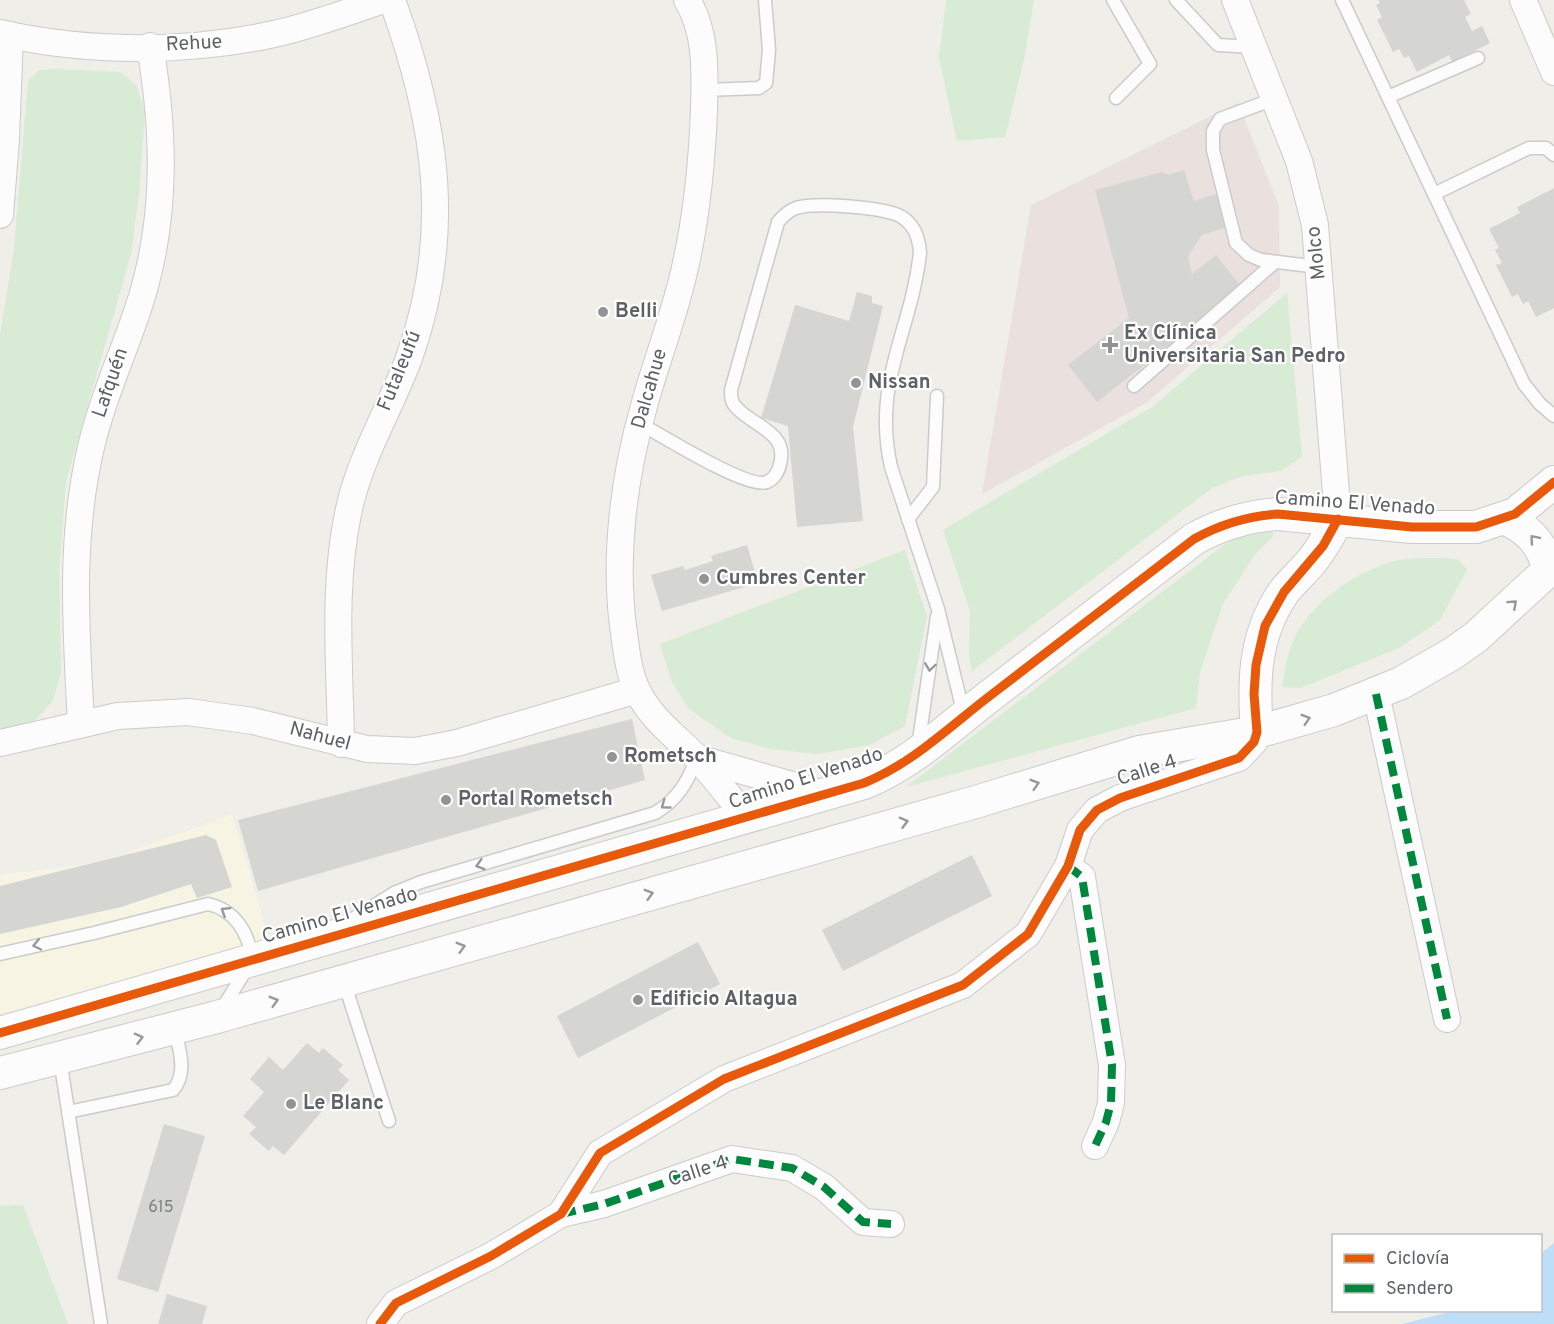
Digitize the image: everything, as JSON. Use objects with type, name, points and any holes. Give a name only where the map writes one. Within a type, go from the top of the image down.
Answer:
[{"type":"street","name":"Rehue","points":[[5,34],[75,44],[194,46],[277,34],[384,0]]},
{"type":"street","name":"Futaleufú","points":[[341,744],[339,578],[342,542],[367,449],[408,360],[420,326],[434,255],[435,169],[429,127],[419,84],[392,0]]},
{"type":"street","name":"Dalcahue","points":[[687,0],[699,26],[705,90],[699,190],[686,262],[639,423],[627,489],[620,565],[621,608],[626,650],[637,690],[659,721],[697,758],[747,818]]},
{"type":"street","name":"Molco","points":[[1235,0],[1309,194],[1319,267],[1338,519]]},
{"type":"street","points":[[1523,0],[1554,72]]},
{"type":"street","points":[[0,215],[8,108],[5,34]]},
{"type":"street","name":"Lafquén","points":[[81,723],[75,578],[82,494],[102,405],[143,294],[160,204],[162,132],[150,46]]},
{"type":"street","name":"Camino El Venado","points":[[0,1033],[828,795],[893,771],[917,755],[964,716],[1208,531],[1258,515],[1278,514],[1436,529],[1476,527],[1506,519],[1541,495],[1554,482]]},
{"type":"street","points":[[1257,732],[1255,674],[1259,645],[1265,626],[1284,592],[1316,554],[1338,519]]},
{"type":"street","points":[[0,1073],[218,1017],[979,801],[1139,752],[1257,732],[1300,721],[1376,694],[1427,669],[1476,637],[1552,568],[1531,534],[1506,519]]},
{"type":"street","name":"Nahuel","points":[[0,743],[118,716],[188,712],[253,721],[341,744],[394,752],[436,748],[637,690]]},
{"type":"street","points":[[1376,694],[1447,1019]]},
{"type":"street","name":"Calle 4","points":[[561,1214],[600,1153],[724,1078],[963,985],[1028,934],[1068,866],[1080,830],[1097,810],[1120,798],[1239,758],[1254,742],[1257,732]]},
{"type":"street","name":"Dalcahue","points":[[697,758],[828,795]]},
{"type":"street","points":[[747,818],[802,834],[847,837]]},
{"type":"street","points":[[1068,866],[1082,876],[1112,1065],[1111,1102],[1106,1122],[1095,1146]]},
{"type":"street","name":"Calle 4","points":[[561,1214],[604,1204],[732,1159],[792,1168],[824,1187],[863,1222],[891,1224]]},
{"type":"street","points":[[380,1324],[396,1303],[491,1256],[561,1214]]},
{"type":"lane","points":[[705,90],[759,88],[766,83],[769,50],[765,0]]},
{"type":"lane","points":[[1113,0],[1150,64],[1116,98]]},
{"type":"lane","points":[[1176,0],[1218,45],[1253,47]]},
{"type":"lane","points":[[1342,0],[1524,384],[1540,404],[1554,416]]},
{"type":"lane","points":[[1388,97],[1478,58]]},
{"type":"lane","points":[[1274,99],[1220,118],[1213,131],[1213,150],[1236,243],[1249,255],[1274,263],[1319,267]]},
{"type":"lane","points":[[1434,194],[1530,148],[1546,148],[1554,155]]},
{"type":"lane","points":[[639,423],[735,476],[758,483],[767,482],[774,476],[781,462],[779,443],[765,428],[736,408],[731,396],[773,232],[785,214],[802,207],[824,206],[892,213],[910,224],[916,232],[920,253],[885,403],[886,444],[938,609],[964,716]]},
{"type":"lane","points":[[1134,386],[1274,263]]},
{"type":"lane","points":[[908,519],[933,487],[937,396]]},
{"type":"lane","points":[[917,755],[938,609]]},
{"type":"lane","points":[[324,939],[369,907],[421,882],[655,813],[677,796],[687,784],[697,758]]},
{"type":"lane","points":[[0,954],[208,904],[224,908],[238,920],[252,960],[218,1017]]},
{"type":"lane","points":[[344,981],[389,1122]]},
{"type":"lane","points":[[68,1113],[173,1090],[181,1081],[182,1066],[175,1028]]},
{"type":"lane","points":[[60,1059],[101,1324]]},
{"type":"shaded area","name":"Ex Clínica Universitaria San Pedro","points":[[1238,103],[1279,206],[1280,287],[1146,403],[982,494],[1031,205]]},
{"type":"shaded area","points":[[232,814],[270,942],[0,1014],[0,875],[103,862]]},
{"type":"green space","points":[[946,0],[1034,0],[1024,59],[1005,137],[957,141],[939,58]]},
{"type":"green space","points":[[39,70],[120,72],[136,85],[145,111],[139,193],[131,254],[66,482],[59,572],[61,672],[53,700],[31,725],[0,730],[0,335],[14,249],[28,81]]},
{"type":"green space","points":[[1287,293],[1302,457],[1280,471],[1242,476],[1212,488],[972,671],[969,656],[970,611],[943,530],[1152,407]]},
{"type":"green space","points":[[1274,520],[1273,536],[1254,556],[1223,604],[1200,672],[1196,708],[906,787],[1229,541],[1251,528]]},
{"type":"green space","points":[[905,550],[927,616],[905,726],[869,745],[817,754],[770,749],[731,738],[689,709],[671,680],[660,644]]},
{"type":"green space","points":[[1446,558],[1459,560],[1467,570],[1440,620],[1401,647],[1301,688],[1282,687],[1294,639],[1305,621],[1326,598],[1353,579],[1381,565],[1395,561]]},
{"type":"green space","points":[[23,1205],[68,1324],[0,1324],[0,1206]]},
{"type":"water","points":[[1554,1243],[1554,1324],[1402,1324],[1450,1312],[1542,1312],[1542,1252]]},
{"type":"building","points":[[1378,0],[1464,0],[1471,14],[1465,17],[1472,31],[1482,26],[1490,43],[1452,62],[1449,55],[1417,72],[1409,56],[1404,58],[1399,49],[1393,52],[1377,20],[1382,17],[1376,5],[1380,3]]},
{"type":"building","points":[[1184,170],[1194,201],[1217,194],[1227,227],[1202,235],[1188,256],[1192,274],[1216,255],[1242,288],[1097,402],[1068,365],[1129,318],[1095,190],[1162,172],[1169,175]]},
{"type":"building","points":[[1554,188],[1554,308],[1536,317],[1528,301],[1523,304],[1518,294],[1512,297],[1496,265],[1502,263],[1495,250],[1499,248],[1489,229],[1520,213],[1517,207]]},
{"type":"building","points":[[857,292],[872,296],[872,303],[883,306],[853,427],[863,521],[797,527],[788,426],[761,418],[795,305],[849,321]]},
{"type":"building","name":"Cumbres Center","points":[[747,545],[758,583],[662,611],[651,575],[683,566],[685,570],[713,561],[711,556]]},
{"type":"building","name":"Portal Rometsch","points":[[632,719],[645,780],[258,891],[238,820]]},
{"type":"building","points":[[206,835],[216,840],[232,887],[197,898],[191,884],[121,907],[0,934],[0,886]]},
{"type":"building","points":[[972,855],[992,896],[843,971],[822,930]]},
{"type":"building","name":"Edificio Altagua","points":[[698,942],[720,984],[578,1058],[557,1016]]},
{"type":"building","name":"Le Blanc","points":[[307,1043],[319,1053],[323,1048],[343,1065],[338,1070],[349,1080],[284,1155],[273,1146],[269,1151],[249,1134],[256,1127],[243,1116],[264,1092],[250,1079],[269,1057],[283,1070]]},
{"type":"building","points":[[164,1124],[205,1136],[158,1292],[117,1279]]},
{"type":"building","points":[[167,1294],[207,1306],[202,1324],[158,1324]]},
{"type":"marked path","points":[[1376,694],[1447,1019]]},
{"type":"marked path","points":[[1068,866],[1082,877],[1112,1065],[1111,1103],[1106,1122],[1095,1146]]},
{"type":"marked path","points":[[561,1214],[604,1204],[732,1159],[792,1168],[824,1187],[863,1222],[891,1224]]},
{"type":"cycle path","points":[[0,1033],[864,783],[915,755],[1194,539],[1224,525],[1278,514],[1412,527],[1476,527],[1515,514],[1554,482]]},
{"type":"cycle path","points":[[380,1324],[396,1303],[491,1256],[561,1214],[600,1153],[724,1079],[963,985],[1028,934],[1068,866],[1080,830],[1097,810],[1120,798],[1239,758],[1254,742],[1257,732],[1254,694],[1256,665],[1265,626],[1284,592],[1323,546],[1338,519]]},
{"type":"place","name":"Belli","points":[[603,312]]},
{"type":"place","name":"Ex Clínica Universitaria San Pedro","points":[[1110,345]]},
{"type":"place","name":"Nissan","points":[[856,383]]},
{"type":"place","name":"Cumbres Center","points":[[704,579]]},
{"type":"place","name":"Rometsch","points":[[612,757]]},
{"type":"place","name":"Portal Rometsch","points":[[446,800]]},
{"type":"place","name":"Edificio Altagua","points":[[638,1000]]},
{"type":"place","name":"Le Blanc","points":[[291,1104]]}]
